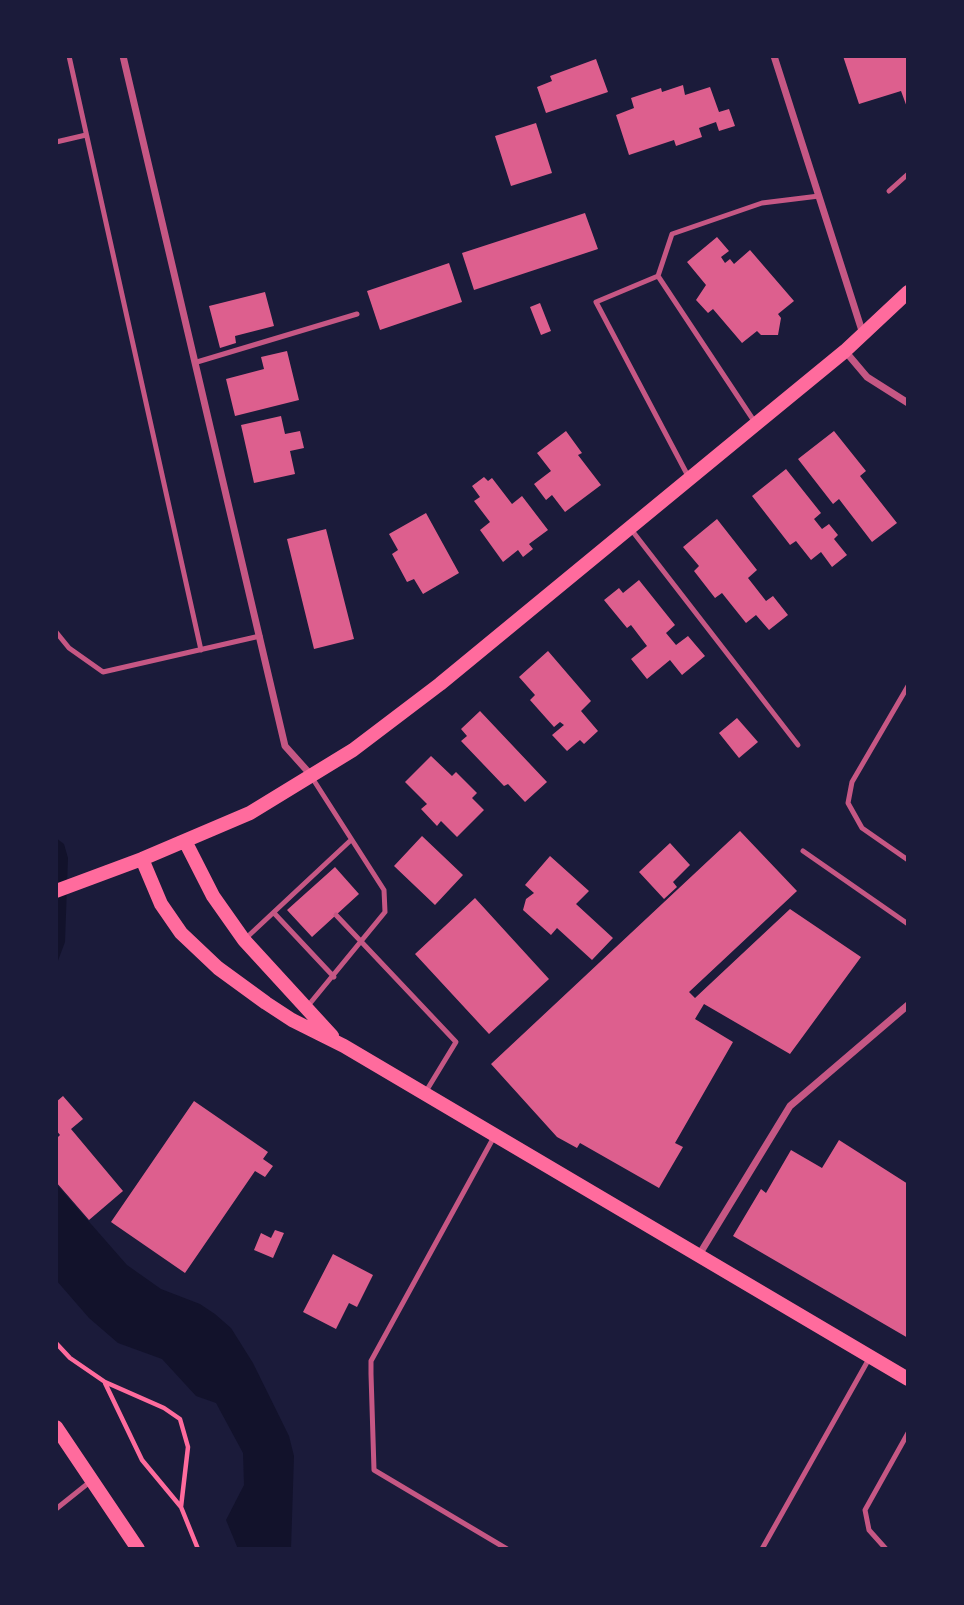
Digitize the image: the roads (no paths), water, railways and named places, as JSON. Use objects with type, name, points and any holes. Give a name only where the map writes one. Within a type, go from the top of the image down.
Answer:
[{"type":"main road","points":[[56,891],[142,859],[250,813],[311,776],[411,708],[845,351],[908,292]]},
{"type":"main road","points":[[185,841],[213,896],[244,940],[344,1046]]},
{"type":"main road","points":[[142,859],[170,920],[197,949],[240,985],[292,1020],[344,1046],[908,1380]]},
{"type":"main road","points":[[56,1427],[138,1549]]},
{"type":"street","points":[[123,56],[285,746],[311,776]]},
{"type":"street","points":[[774,56],[863,334]]},
{"type":"street","points":[[845,351],[867,377],[908,403]]},
{"type":"street","points":[[699,1256],[790,1106],[908,1005]]},
{"type":"lane","points":[[69,56],[201,650]]},
{"type":"lane","points":[[56,142],[86,135]]},
{"type":"lane","points":[[889,191],[908,174]]},
{"type":"lane","points":[[689,478],[596,302],[658,276],[672,234],[762,203],[819,196]]},
{"type":"lane","points":[[658,276],[756,424]]},
{"type":"lane","points":[[197,362],[357,314]]},
{"type":"lane","points":[[629,528],[798,745]]},
{"type":"lane","points":[[56,632],[69,648],[103,672],[260,636]]},
{"type":"lane","points":[[908,686],[856,773],[848,792],[848,803],[862,828],[908,860]]},
{"type":"lane","points":[[306,1008],[386,912],[384,890],[311,776]]},
{"type":"lane","points":[[244,940],[351,840]]},
{"type":"lane","points":[[803,851],[908,924]]},
{"type":"lane","points":[[306,882],[312,888]]},
{"type":"lane","points":[[274,913],[334,977]]},
{"type":"lane","points":[[336,915],[456,1042],[425,1094]]},
{"type":"lane","points":[[495,1135],[371,1361],[371,1387],[374,1470],[507,1549]]},
{"type":"lane","points":[[762,1549],[870,1357]]},
{"type":"lane","points":[[886,1549],[869,1530],[864,1510],[908,1433]]},
{"type":"lane","points":[[56,1509],[91,1481]]}]
